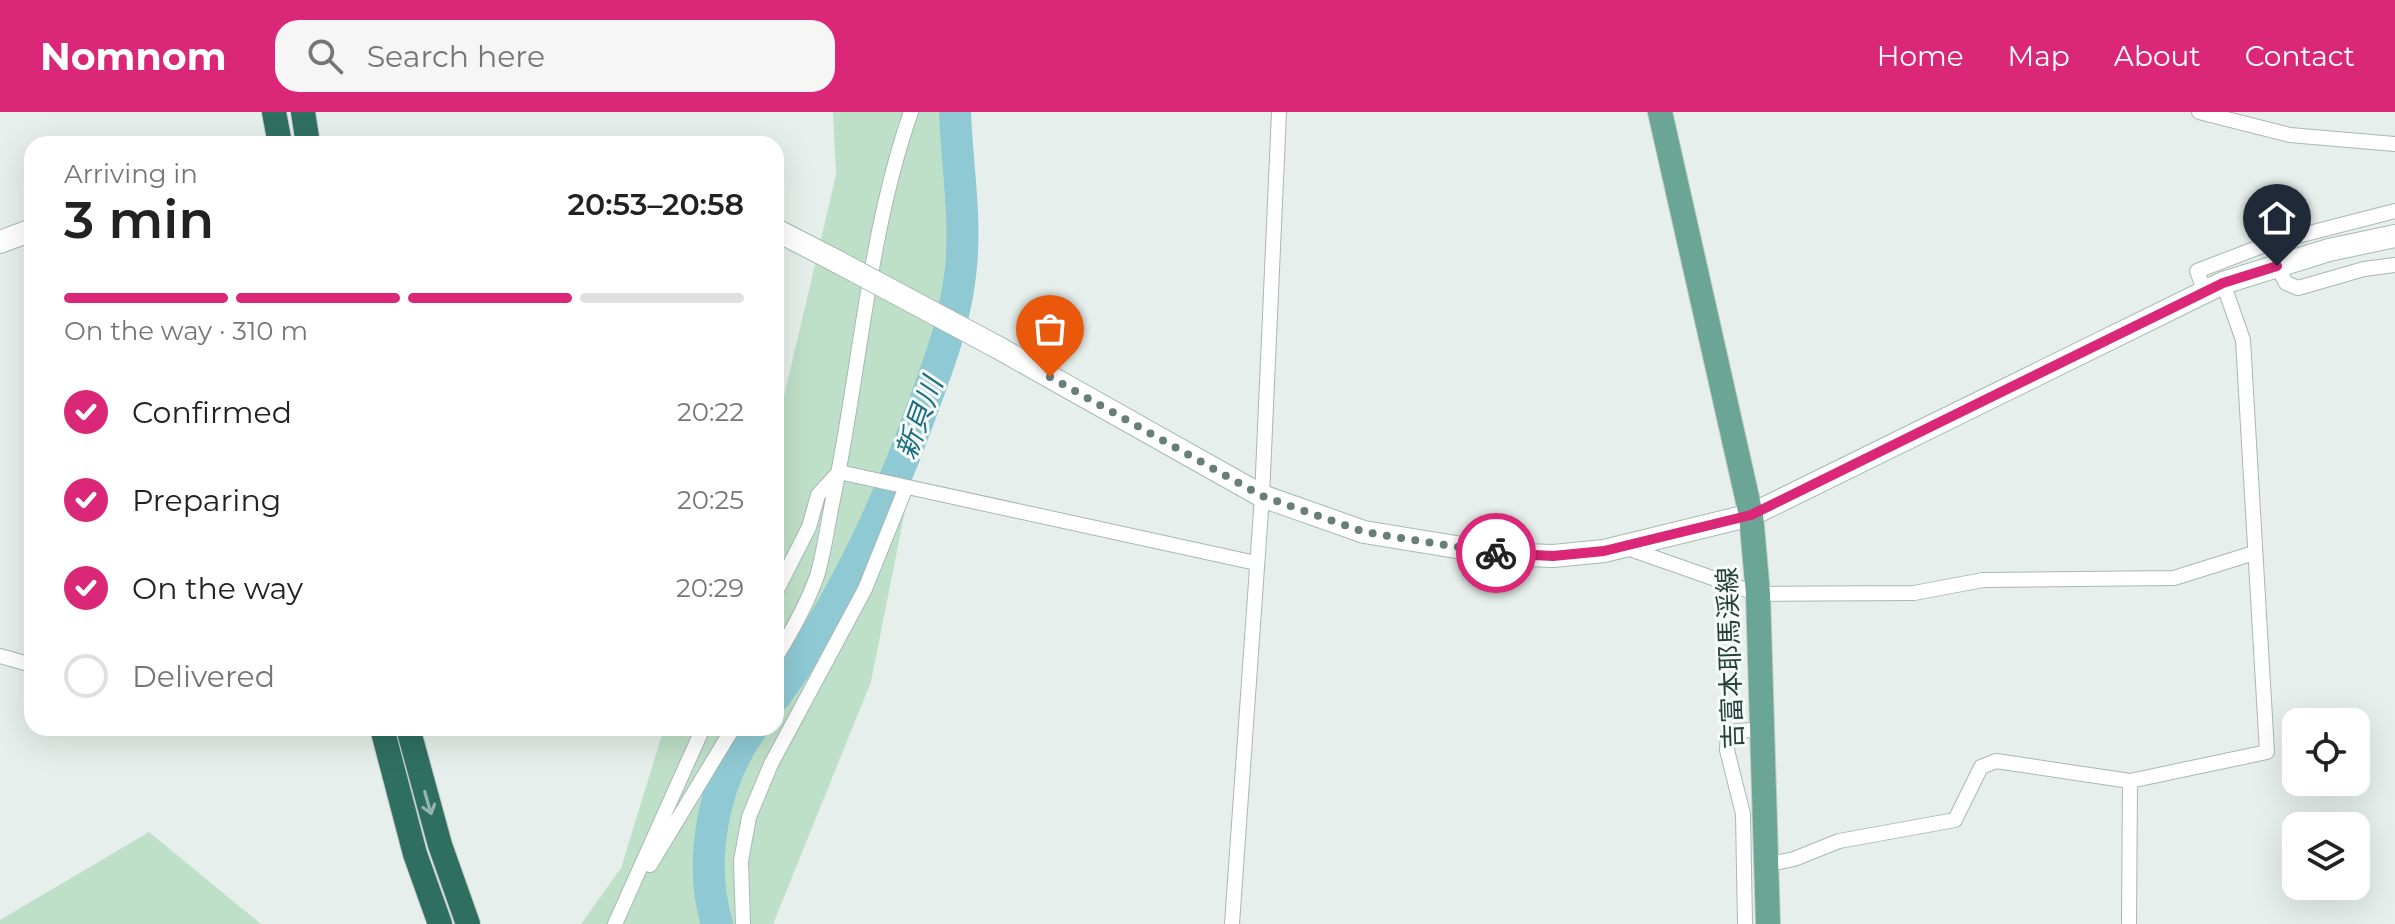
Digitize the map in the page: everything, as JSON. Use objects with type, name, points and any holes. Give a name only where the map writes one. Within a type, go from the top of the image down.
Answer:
[{"type":"highway","points":[[274,112],[278,136]]},
{"type":"highway","points":[[303,112],[307,136]]},
{"type":"highway","points":[[384,736],[415,854],[440,924]]},
{"type":"highway","points":[[410,736],[440,845],[468,924]]},
{"type":"main road","name":"吉富本耶馬渓線","points":[[1660,112],[1751,515],[1758,594],[1761,729],[1753,814],[1765,865],[1768,924]]},
{"type":"street","points":[[784,644],[797,623],[817,574],[839,472],[866,305],[895,157],[911,112]]},
{"type":"street","points":[[1232,924],[1262,496],[1279,112]]},
{"type":"street","points":[[2199,112],[2290,135],[2395,144]]},
{"type":"street","points":[[1765,865],[1794,859],[1839,841],[1955,820],[1981,767],[1996,761],[2130,781],[2267,752],[2243,340],[2214,287],[2197,271],[2270,243],[2395,211]]},
{"type":"street","points":[[0,242],[24,233]]},
{"type":"street","points":[[784,234],[997,347],[1262,496],[1364,532],[1499,554],[1553,556],[1623,546],[1751,515],[2214,287],[2277,266],[2395,236]]},
{"type":"street","points":[[2277,266],[2286,283],[2298,288],[2364,269],[2395,265]]},
{"type":"street","points":[[839,472],[1256,563]]},
{"type":"street","points":[[784,577],[805,538],[818,495],[839,472]]},
{"type":"street","points":[[743,924],[741,861],[749,817],[771,764],[865,589],[906,487]]},
{"type":"street","points":[[1623,546],[1758,594],[1914,593],[1983,580],[2174,578],[2254,553]]},
{"type":"street","points":[[0,656],[24,663]]},
{"type":"street","points":[[1745,924],[1753,814],[1727,750],[1728,732],[1761,729]]},
{"type":"street","points":[[615,924],[699,736]]},
{"type":"street","points":[[626,902],[728,736]]},
{"type":"street","points":[[2129,924],[2130,781]]},
{"type":"green space","points":[[833,112],[958,112],[938,344],[871,682],[773,924],[581,924],[621,868],[662,736],[784,736],[784,396],[836,175]]},
{"type":"green space","points":[[149,832],[261,924],[0,924],[0,920]]},
{"type":"waterway","name":"新貝川","points":[[784,684],[842,591],[878,518],[910,442],[946,340],[955,308],[962,255],[955,112]]},
{"type":"waterway","name":"新貝川","points":[[717,924],[709,874],[713,822],[727,772],[747,736]]},
{"type":"way so far","points":[[1050,377],[1262,496],[1364,532],[1496,553]]},
{"type":"route","points":[[1496,553],[1553,556],[1604,551],[1751,515],[2223,283],[2277,266]]}]
